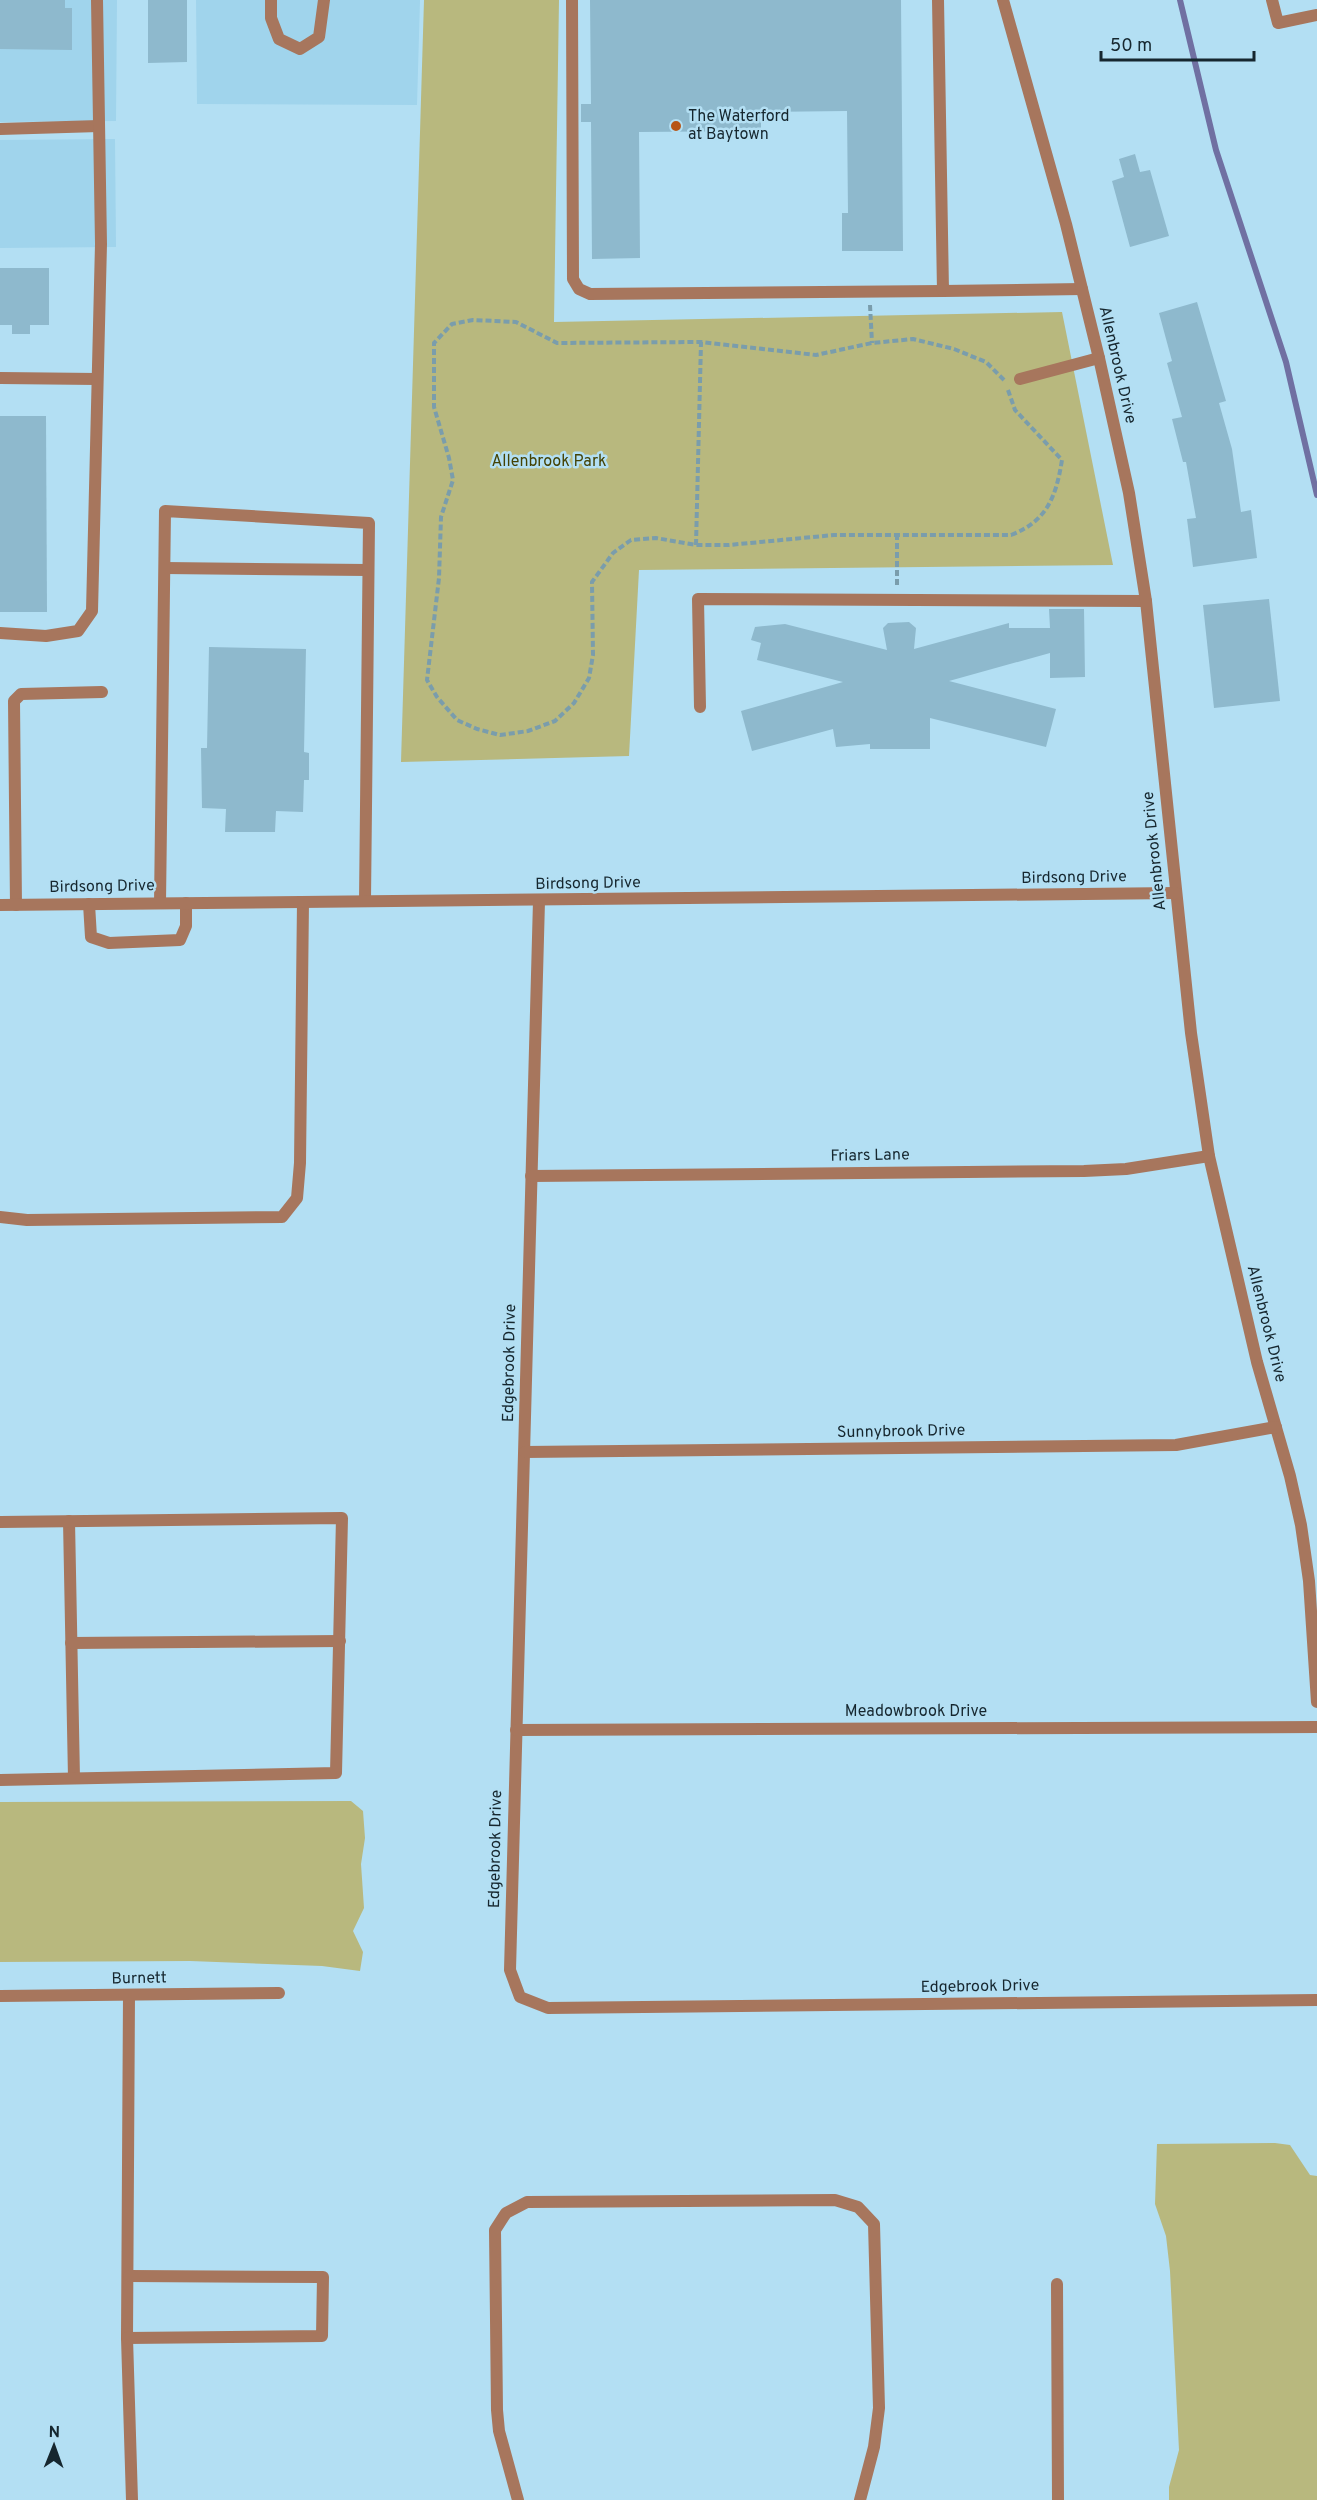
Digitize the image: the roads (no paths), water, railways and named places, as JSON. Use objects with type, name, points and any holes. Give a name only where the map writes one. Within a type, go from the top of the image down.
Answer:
[{"type":"street","points":[[0,633],[46,636],[78,631],[92,611],[101,244],[97,0]]},
{"type":"street","points":[[271,0],[271,18],[279,39],[300,49],[319,37],[324,0]]},
{"type":"street","points":[[572,0],[573,279],[579,289],[590,294],[1082,289]]},
{"type":"street","points":[[938,0],[943,291]]},
{"type":"street","name":"Allenbrook Drive","points":[[1003,0],[1082,289],[1129,493],[1146,601],[1191,1033],[1209,1156],[1257,1362],[1290,1476],[1309,1581],[1317,1702]]},
{"type":"street","points":[[1272,0],[1278,23],[1317,15]]},
{"type":"street","points":[[0,129],[99,126]]},
{"type":"street","points":[[1020,379],[1099,358]]},
{"type":"street","points":[[0,378],[98,379]]},
{"type":"street","points":[[160,903],[165,511],[369,523],[365,901]]},
{"type":"street","points":[[165,568],[368,570]]},
{"type":"street","points":[[700,707],[698,599],[1146,601]]},
{"type":"street","points":[[16,905],[14,701],[21,694],[102,692]]},
{"type":"street","name":"Birdsong Drive","points":[[0,905],[1176,893]]},
{"type":"street","name":"Edgebrook Drive","points":[[539,901],[510,1970],[520,1997],[548,2008],[1317,2000]]},
{"type":"street","points":[[0,1217],[27,1220],[282,1217],[297,1198],[300,1163],[303,902]]},
{"type":"street","points":[[90,904],[91,937],[109,943],[180,940],[186,926],[186,903]]},
{"type":"street","name":"Friars Lane","points":[[531,1176],[1084,1171],[1126,1169],[1209,1156]]},
{"type":"street","name":"Sunnybrook Drive","points":[[525,1452],[1176,1445],[1276,1427]]},
{"type":"street","points":[[0,1522],[342,1518],[336,1773],[0,1780]]},
{"type":"street","points":[[69,1521],[74,1778]]},
{"type":"street","points":[[71,1643],[340,1641]]},
{"type":"street","name":"Meadowbrook Drive","points":[[516,1730],[1317,1727]]},
{"type":"street","name":"Burnett","points":[[0,1995],[279,1993]]},
{"type":"street","points":[[129,1995],[127,2338],[132,2500]]},
{"type":"street","points":[[518,2500],[499,2431],[497,2410],[495,2230],[506,2213],[526,2202],[835,2200],[858,2207],[874,2224],[879,2408],[874,2447],[860,2500]]},
{"type":"street","points":[[127,2338],[321,2336],[322,2277],[129,2276]]},
{"type":"street","points":[[1057,2283],[1058,2500]]},
{"type":"waterway","points":[[1180,0],[1216,150],[1286,362],[1317,495]]},
{"type":"place","name":"The Waterford at Baytown","points":[[676,126]]},
{"type":"park label","name":"Allenbrook Park","points":[[549,462]]}]
